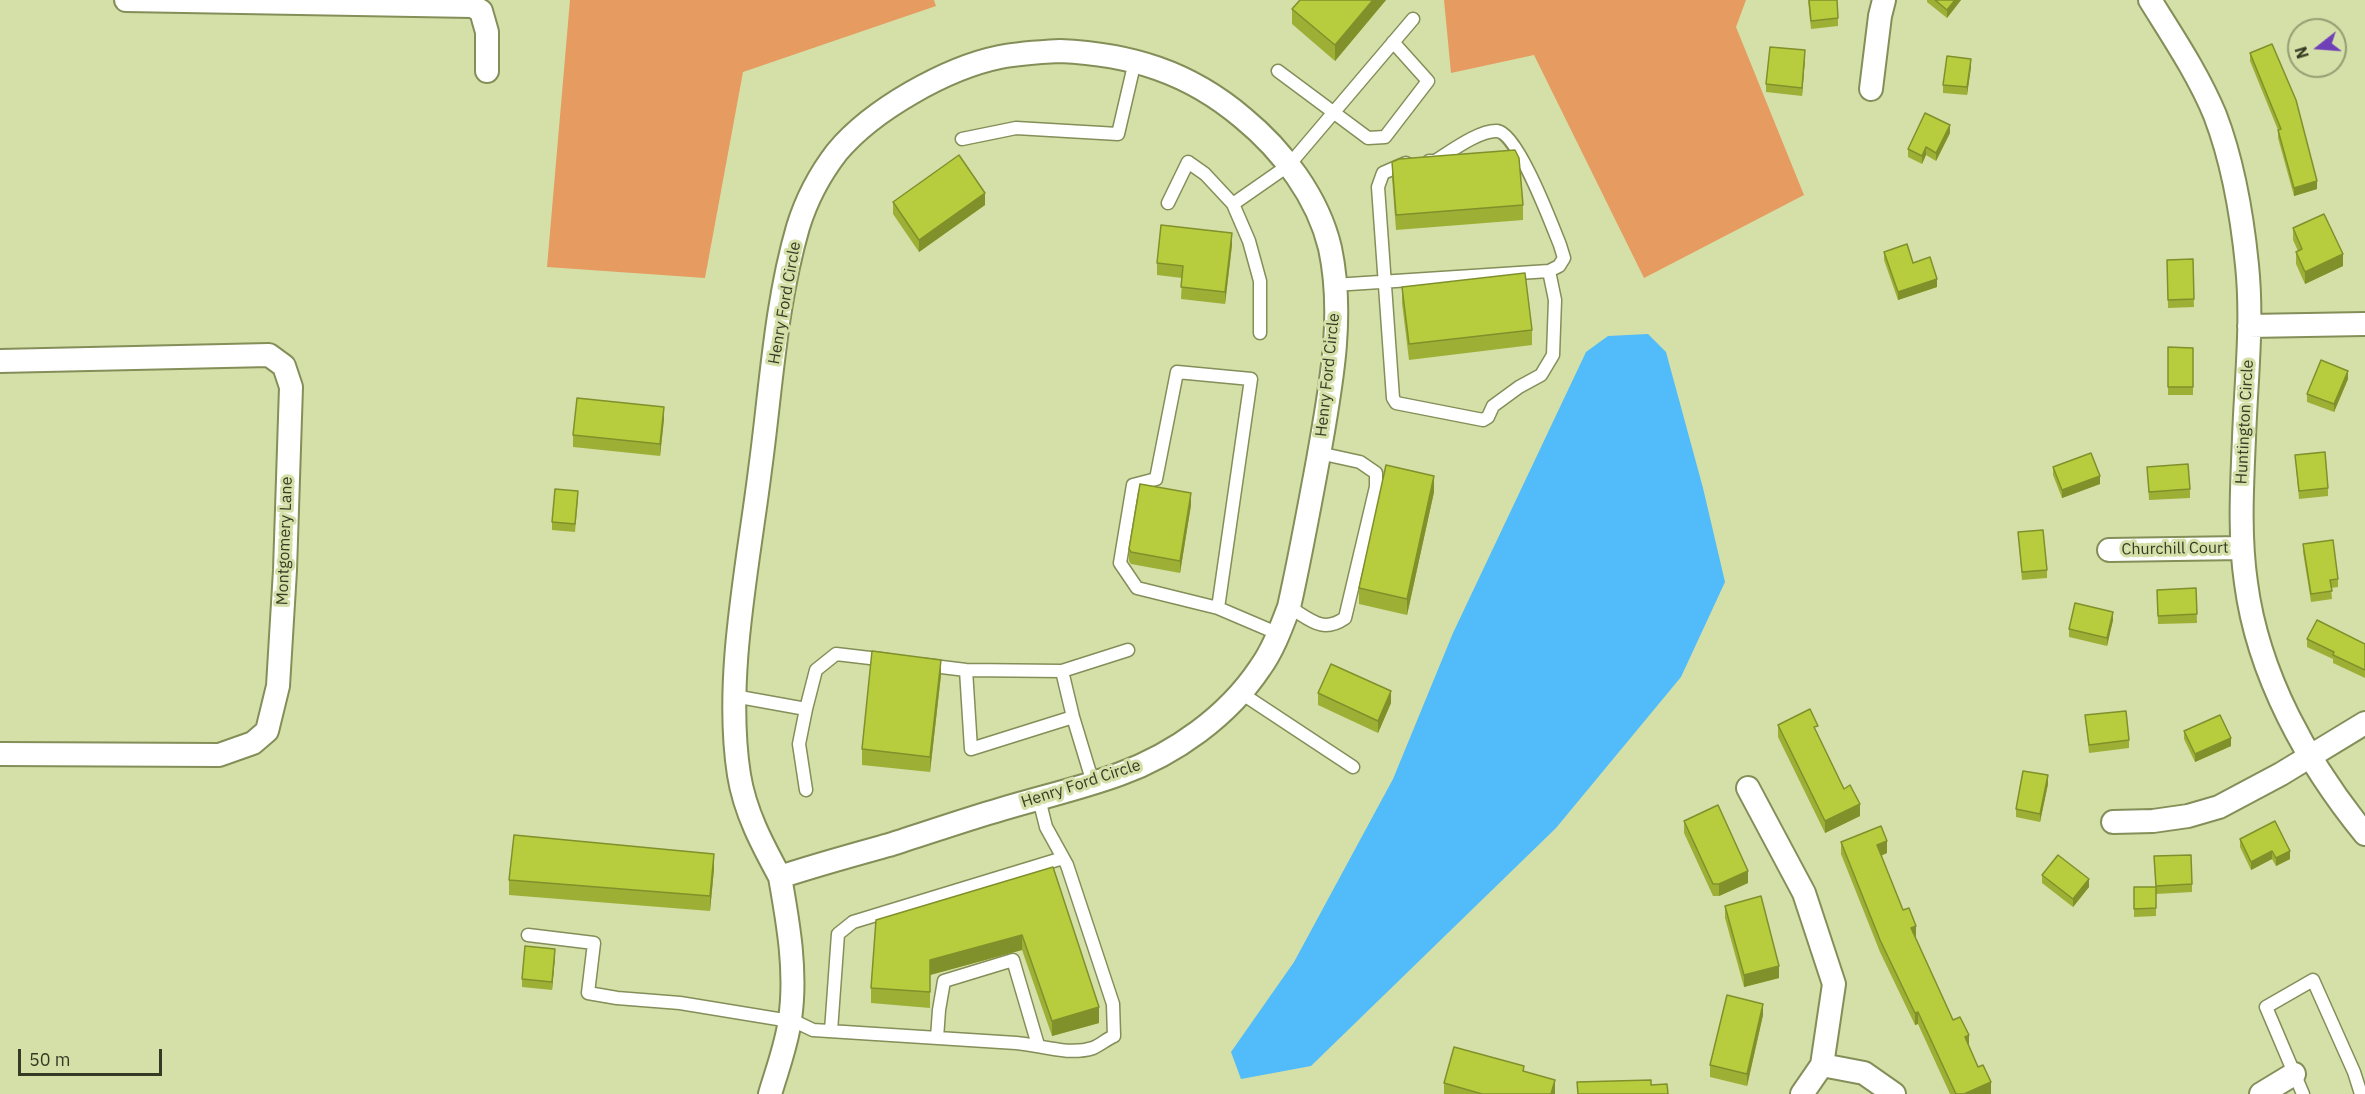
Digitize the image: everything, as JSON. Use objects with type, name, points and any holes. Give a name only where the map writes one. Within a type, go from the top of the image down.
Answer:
[{"type":"street","points":[[126,0],[472,6],[481,11],[487,32],[487,71]]},
{"type":"street","points":[[1871,89],[1884,0]]},
{"type":"street","name":"Huntington Circle","points":[[2150,0],[2194,73],[2215,115],[2233,177],[2246,257],[2249,326],[2242,486],[2242,548],[2246,585],[2264,658],[2290,720],[2309,756],[2336,798],[2365,834]]},
{"type":"street","name":"Henry Ford Circle","points":[[770,1094],[790,1020],[792,987],[790,928],[780,877],[758,837],[746,805],[739,775],[734,696],[781,306],[791,254],[807,202],[837,152],[871,120],[901,98],[966,69],[997,58],[1025,53],[1060,51],[1094,52],[1165,70],[1211,94],[1265,136],[1288,165],[1308,196],[1330,248],[1334,285],[1335,339],[1329,395],[1289,607],[1279,634],[1262,666],[1241,693],[1202,728],[1161,756],[1093,783],[780,877]]},
{"type":"street","points":[[2249,326],[2365,324]]},
{"type":"street","name":"Montgomery Lane","points":[[0,361],[269,355],[284,366],[291,387],[285,570],[278,678],[267,731],[253,743],[219,755],[0,754]]},
{"type":"street","name":"Churchill Court","points":[[2109,550],[2242,548]]},
{"type":"street","points":[[2112,822],[2152,822],[2219,807],[2281,774],[2365,723]]},
{"type":"street","points":[[1748,788],[1804,893],[1834,984],[1822,1065],[1802,1094]]},
{"type":"street","points":[[1822,1065],[1864,1073],[1894,1094]]},
{"type":"street","points":[[2261,1094],[2299,1084]]},
{"type":"lane","points":[[1233,204],[1288,165],[1413,19]]},
{"type":"lane","points":[[1278,71],[1368,138],[1385,137],[1428,81],[1393,42]]},
{"type":"lane","points":[[962,139],[1016,128],[1118,134],[1135,61]]},
{"type":"lane","points":[[1334,285],[1385,281],[1549,271],[1559,266],[1564,258],[1560,245],[1524,164],[1507,135],[1499,131],[1486,132],[1435,161],[1405,163],[1383,172],[1378,187],[1385,281],[1393,398],[1396,403],[1483,420],[1488,417],[1493,406],[1519,387],[1541,375],[1553,355],[1555,300],[1549,271]]},
{"type":"lane","points":[[1167,203],[1188,162],[1205,174],[1233,204],[1249,241],[1260,281],[1260,333]]},
{"type":"lane","points":[[1218,608],[1251,379],[1177,372],[1156,479],[1133,484],[1120,563],[1137,588],[1218,608],[1279,634]]},
{"type":"lane","points":[[1289,607],[1320,625],[1334,626],[1345,618],[1376,487],[1376,473],[1360,462],[1319,453]]},
{"type":"lane","points":[[806,790],[799,744],[806,709],[816,670],[836,654],[966,670],[1062,671],[1128,650]]},
{"type":"lane","points":[[966,670],[970,749],[1072,717]]},
{"type":"lane","points":[[1062,671],[1072,717],[1093,783]]},
{"type":"lane","points":[[1241,693],[1353,767]]},
{"type":"lane","points":[[734,696],[806,709]]},
{"type":"lane","points":[[528,935],[594,943],[588,993],[617,998],[680,1003],[790,1020],[813,1030],[1038,1045],[1057,1051],[1092,1048],[1114,1036],[1113,1004],[1063,858],[1046,827],[1039,799]]},
{"type":"lane","points":[[831,1031],[838,934],[853,922],[1063,858]]},
{"type":"lane","points":[[937,1038],[944,981],[1013,960],[1038,1045]]},
{"type":"lane","points":[[2299,1084],[2266,1007],[2313,980],[2354,1072],[2361,1094]]},
{"type":"shaded area","points":[[570,0],[934,0],[936,6],[743,72],[705,278],[547,267]]},
{"type":"shaded area","points":[[1444,0],[1746,0],[1736,27],[1804,195],[1644,278],[1534,55],[1451,73]]},
{"type":"water","points":[[1648,334],[1666,352],[1703,488],[1725,582],[1681,677],[1556,828],[1311,1066],[1241,1079],[1231,1052],[1294,962],[1393,779],[1453,633],[1586,352],[1608,336]]},
{"type":"building","points":[[1300,0],[1373,0],[1335,45],[1292,9]]},
{"type":"building","points":[[1809,0],[1837,0],[1838,18],[1811,21]]},
{"type":"building","points":[[1935,0],[1955,0],[1947,10]]},
{"type":"building","points":[[2272,44],[2296,100],[2317,181],[2294,188],[2278,130],[2281,129],[2250,53]]},
{"type":"building","points":[[1770,47],[1805,50],[1802,88],[1766,84]]},
{"type":"building","points":[[1947,56],[1971,59],[1967,87],[1943,85]]},
{"type":"building","points":[[1925,113],[1950,125],[1936,153],[1926,147],[1922,156],[1908,149]]},
{"type":"building","points":[[1515,150],[1519,158],[1523,205],[1396,215],[1392,162],[1399,159]]},
{"type":"building","points":[[959,155],[985,193],[919,240],[893,202]]},
{"type":"building","points":[[2324,214],[2343,254],[2305,272],[2296,252],[2302,249],[2293,228]]},
{"type":"building","points":[[1161,225],[1232,233],[1225,292],[1181,287],[1183,266],[1157,263]]},
{"type":"building","points":[[1907,244],[1913,263],[1930,257],[1937,279],[1898,292],[1884,252]]},
{"type":"building","points":[[2193,259],[2194,299],[2168,300],[2167,260]]},
{"type":"building","points":[[1525,273],[1532,330],[1409,344],[1402,287]]},
{"type":"building","points":[[2168,347],[2193,348],[2193,387],[2168,387]]},
{"type":"building","points":[[2321,360],[2348,371],[2334,404],[2307,394]]},
{"type":"building","points":[[577,398],[664,407],[660,444],[573,435]]},
{"type":"building","points":[[2325,452],[2328,488],[2299,491],[2295,455]]},
{"type":"building","points":[[2091,453],[2100,476],[2062,490],[2053,467]]},
{"type":"building","points":[[2188,464],[2190,489],[2149,492],[2147,467]]},
{"type":"building","points":[[1386,465],[1434,476],[1407,599],[1359,588]]},
{"type":"building","points":[[1140,484],[1191,493],[1180,561],[1131,552],[1129,549]]},
{"type":"building","points":[[555,489],[578,491],[575,524],[552,522]]},
{"type":"building","points":[[2043,530],[2047,570],[2022,572],[2018,532]]},
{"type":"building","points":[[2333,540],[2338,579],[2330,580],[2332,591],[2311,594],[2303,544]]},
{"type":"building","points":[[2196,588],[2197,614],[2158,616],[2157,590]]},
{"type":"building","points":[[2075,603],[2113,612],[2107,638],[2069,629]]},
{"type":"building","points":[[2317,620],[2365,644],[2365,670],[2333,655],[2334,652],[2307,639]]},
{"type":"building","points":[[872,651],[941,660],[930,757],[862,749]]},
{"type":"building","points":[[1331,664],[1391,691],[1378,721],[1318,693]]},
{"type":"building","points":[[1810,709],[1818,726],[1814,727],[1844,789],[1850,785],[1860,804],[1825,821],[1778,725]]},
{"type":"building","points":[[2126,711],[2129,740],[2089,745],[2085,715]]},
{"type":"building","points":[[2220,715],[2231,738],[2195,754],[2184,731]]},
{"type":"building","points":[[2023,771],[2048,775],[2040,814],[2016,809]]},
{"type":"building","points":[[1718,805],[1748,871],[1719,884],[1713,884],[1684,821]]},
{"type":"building","points":[[2275,821],[2290,851],[2276,858],[2272,851],[2251,862],[2240,839]]},
{"type":"building","points":[[1881,826],[1887,841],[1877,845],[1903,910],[1909,908],[1916,926],[1911,928],[1953,1020],[1960,1017],[1969,1035],[1965,1037],[1978,1067],[1983,1065],[1991,1082],[1964,1094],[1956,1094],[1918,1012],[1915,1013],[1880,940],[1841,842]]},
{"type":"building","points":[[514,835],[714,854],[710,896],[509,880]]},
{"type":"building","points":[[2058,855],[2089,879],[2073,899],[2042,875]]},
{"type":"building","points":[[2191,855],[2192,884],[2156,886],[2154,856]]},
{"type":"building","points":[[1053,867],[1099,1007],[1052,1021],[1022,935],[930,960],[930,992],[871,988],[876,920]]},
{"type":"building","points":[[2134,887],[2156,887],[2156,908],[2134,909]]},
{"type":"building","points":[[1761,896],[1779,966],[1744,975],[1725,906]]},
{"type":"building","points":[[525,946],[555,949],[552,982],[522,979]]},
{"type":"building","points":[[1727,995],[1763,1004],[1747,1074],[1710,1065]]},
{"type":"building","points":[[1454,1047],[1524,1066],[1523,1071],[1555,1080],[1551,1094],[1482,1094],[1444,1083]]},
{"type":"building","points":[[1651,1080],[1651,1085],[1667,1084],[1668,1094],[1578,1094],[1577,1082]]}]
